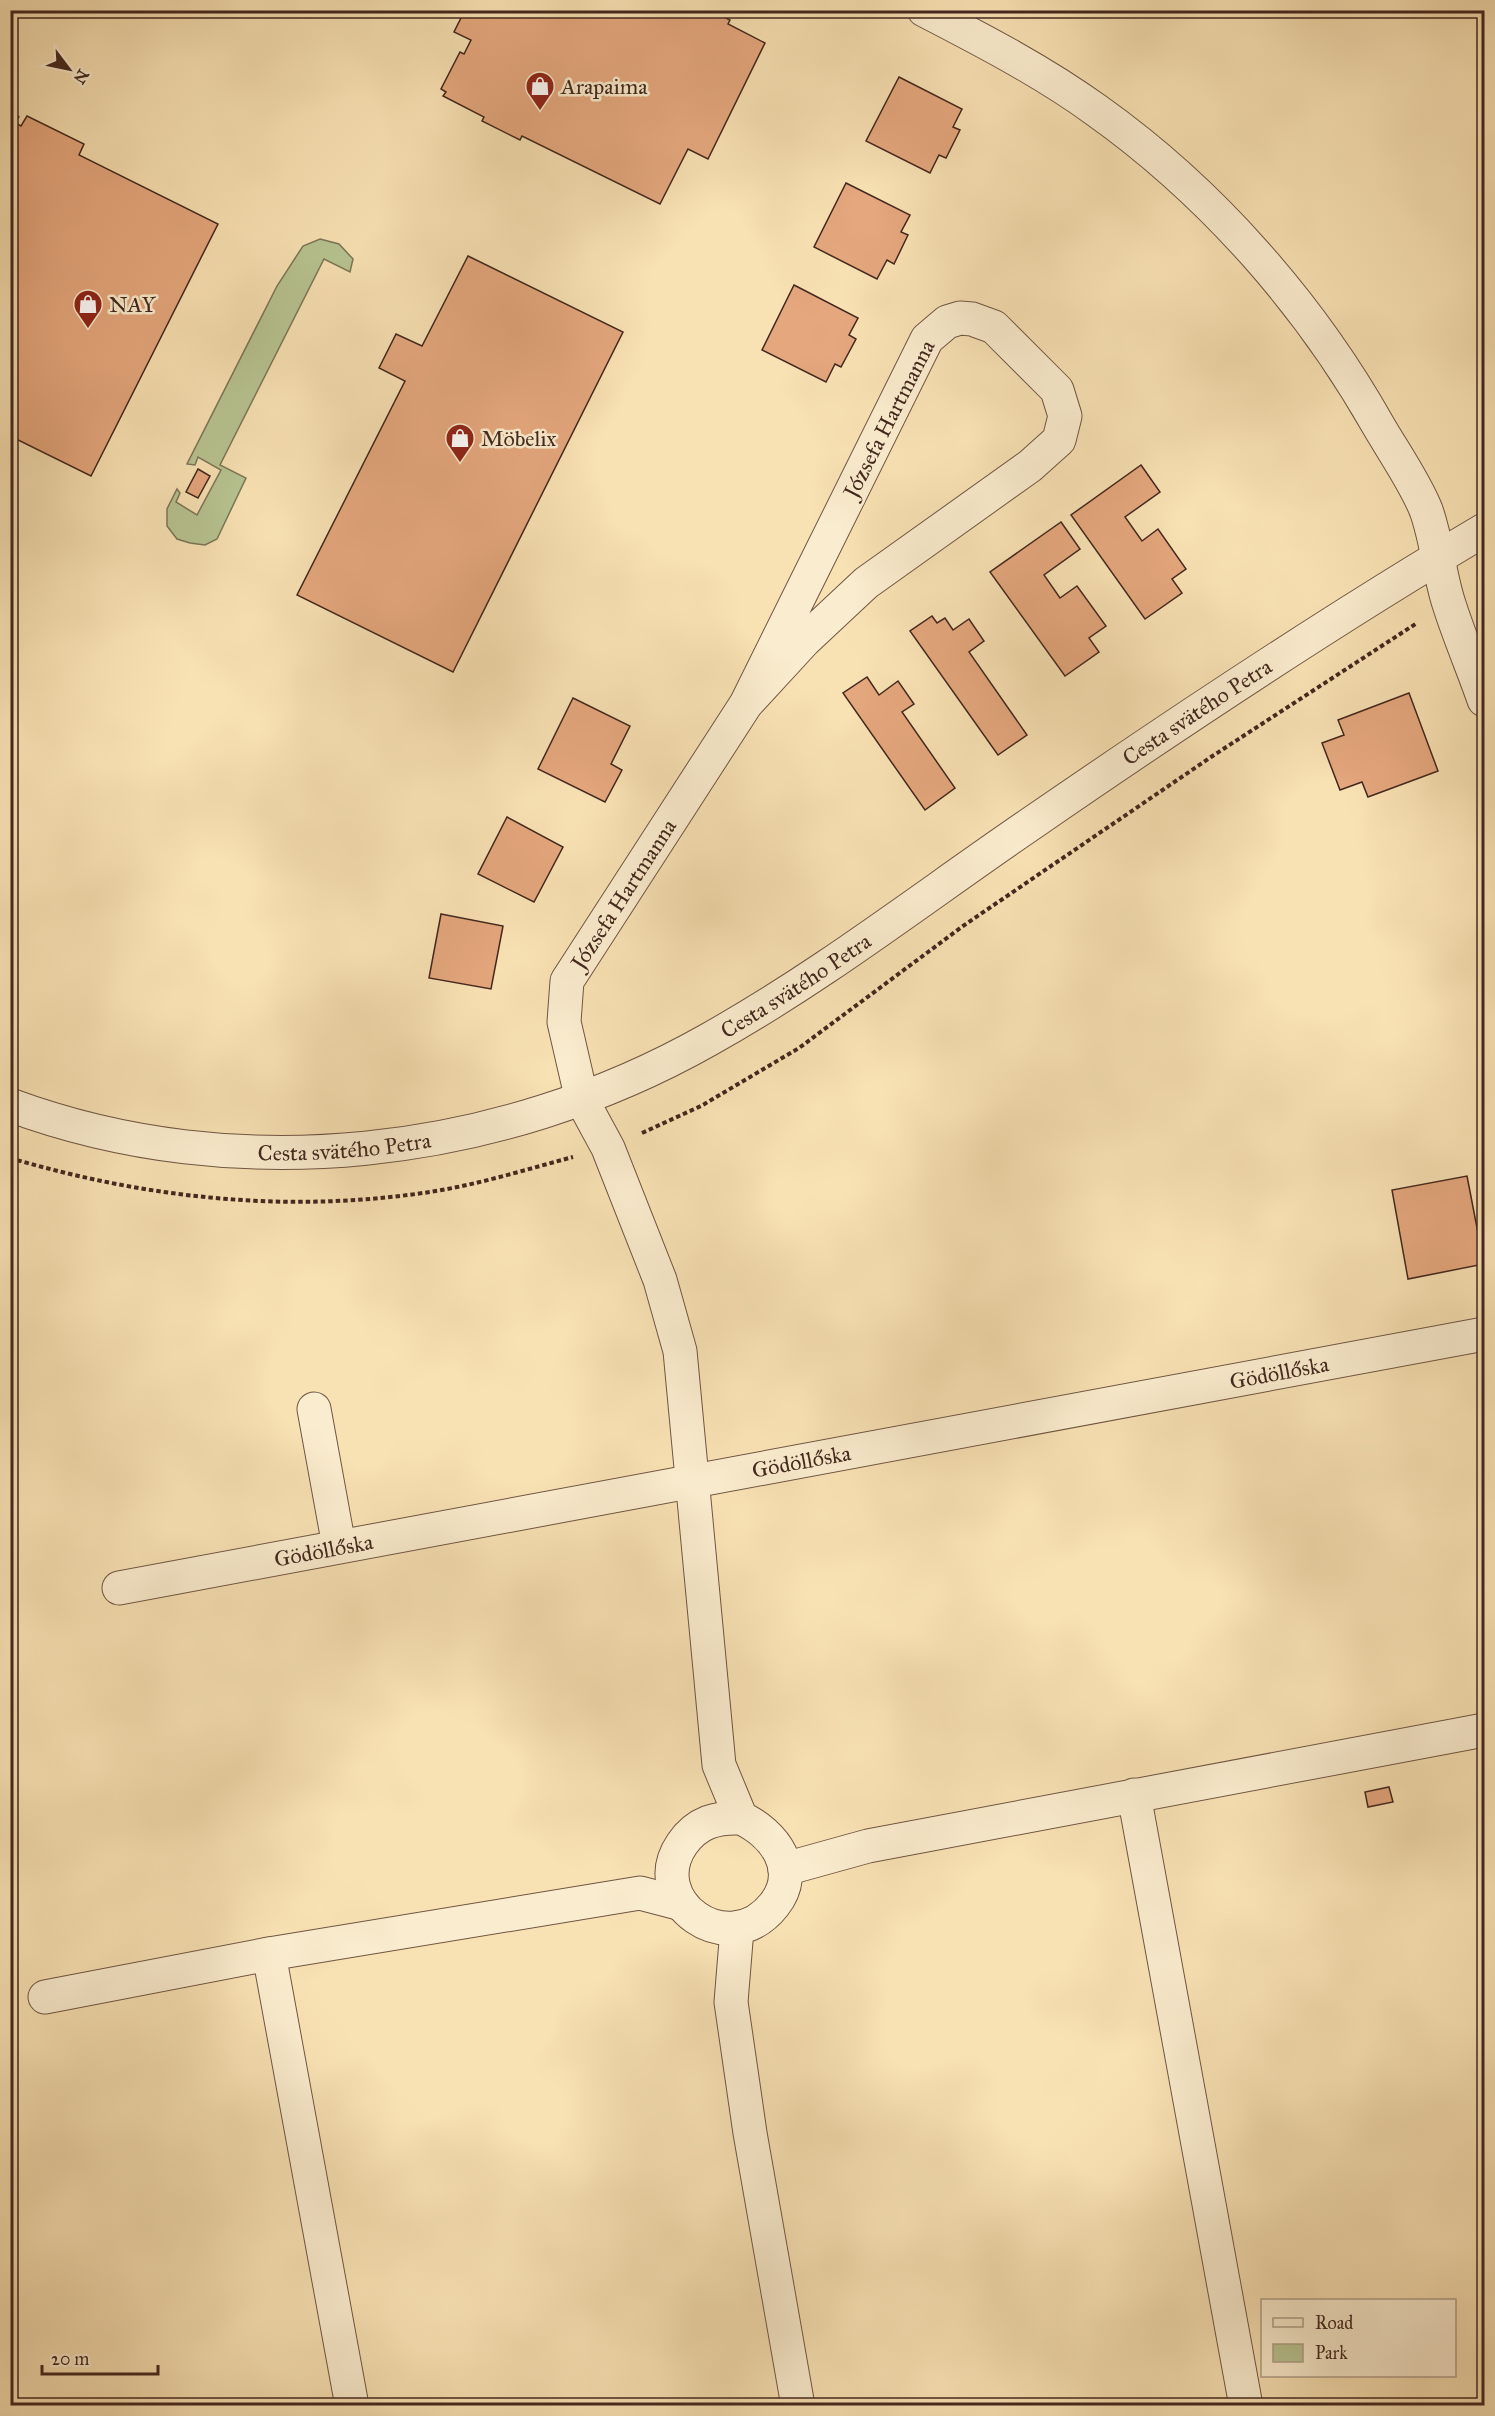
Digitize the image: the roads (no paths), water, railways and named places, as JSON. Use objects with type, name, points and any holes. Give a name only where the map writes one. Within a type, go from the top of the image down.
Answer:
[{"type":"street","points":[[924,10],[997,48],[1096,110],[1153,155],[1245,243],[1324,341],[1364,401],[1425,509],[1449,603],[1485,700]]},
{"type":"street","name":"Józsefa Hartmanna","points":[[719,1765],[684,1382],[673,1320],[660,1280],[608,1148],[582,1100],[564,1022],[567,981],[746,704],[927,339],[947,322],[960,318],[972,319],[994,327],[1057,390],[1065,416],[1059,440],[1030,466],[866,583],[804,641],[746,704]]},
{"type":"street","name":"Cesta svätého Petra","points":[[10,1105],[86,1128],[145,1141],[210,1149],[275,1153],[340,1151],[405,1144],[470,1132],[582,1100],[650,1070],[771,1003],[1129,756],[1438,557],[1485,530]]},
{"type":"street","name":"Gödöllőska","points":[[119,1588],[1485,1334]]},
{"type":"street","points":[[314,1409],[339,1546]]},
{"type":"street","points":[[779,1854],[868,1846],[1485,1730]]},
{"type":"street","points":[[719,1765],[741,1818]]},
{"type":"street","points":[[719,1765],[689,1834],[677,1851],[673,1869],[674,1887],[691,1913],[731,2002]]},
{"type":"street","points":[[1134,1795],[1246,2406]]},
{"type":"street","points":[[640,1893],[724,1929],[738,1929],[753,1924],[767,1914],[777,1901],[783,1886],[779,1854],[760,1826],[741,1818],[723,1817],[704,1823],[689,1834]]},
{"type":"street","points":[[45,1997],[269,1954],[640,1893],[673,1869]]},
{"type":"street","points":[[738,1929],[731,2002],[750,2133],[798,2406]]},
{"type":"street","points":[[269,1954],[352,2406]]},
{"type":"place","name":"Arapaima","points":[[540,112]]},
{"type":"place","name":"NAY","points":[[88,330]]},
{"type":"place","name":"Möbelix","points":[[460,464]]}]
